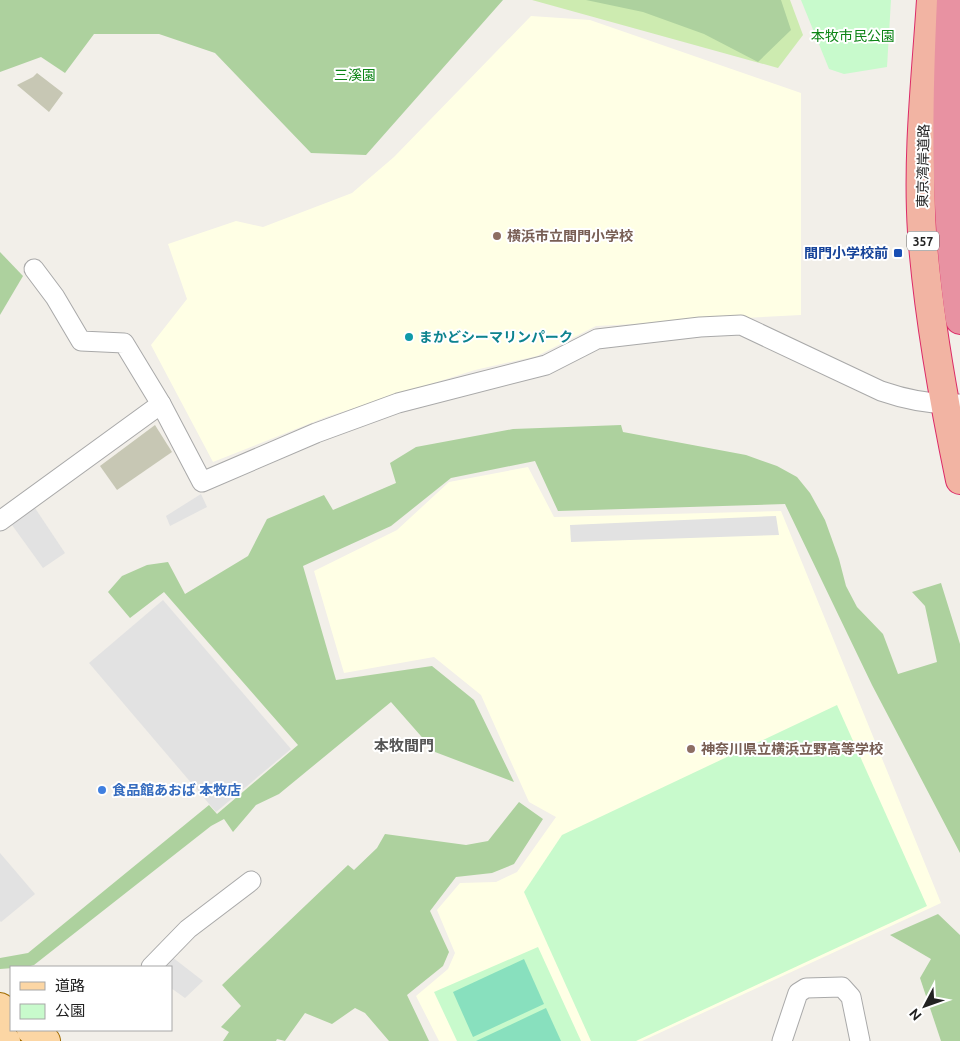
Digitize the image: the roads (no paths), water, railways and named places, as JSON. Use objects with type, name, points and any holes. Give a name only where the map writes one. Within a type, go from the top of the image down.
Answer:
[{"type":"highway","name":"東京湾岸道路","points":[[931,0],[921,165],[922,231],[928,291],[952,404],[960,480]]},
{"type":"highway","points":[[951,0],[947,156],[950,233],[960,320]]},
{"type":"highway","points":[[958,0],[954,123],[960,193]]},
{"type":"main road","points":[[0,1007],[10,1015]]},
{"type":"main road","points":[[32,1031],[46,1041]]},
{"type":"main road","points":[[0,1037],[6,1041]]},
{"type":"street","points":[[34,269],[56,297],[81,341],[124,343],[161,404],[202,482],[326,429],[398,404],[546,365],[597,339],[700,327],[742,325],[881,391],[904,399],[952,404]]},
{"type":"street","points":[[0,520],[161,404]]},
{"type":"street","points":[[152,966],[188,929],[251,881]]},
{"type":"street","points":[[782,1041],[798,993],[806,988],[842,987],[851,997],[860,1041]]},
{"type":"place","name":"横浜市立間門小学校","points":[[497,236]]},
{"type":"place","name":"間門小学校前","points":[[898,253]]},
{"type":"place","name":"まかどシーマリンパーク","points":[[409,337]]},
{"type":"place","name":"神奈川県立横浜立野高等学校","points":[[691,749]]},
{"type":"place","name":"食品館あおば 本牧店","points":[[102,790]]},
{"type":"district","name":"本牧間門","points":[[404,745]]},
{"type":"park label","name":"本牧市民公園","points":[[853,36]]},
{"type":"park label","name":"三溪園","points":[[355,75]]}]
